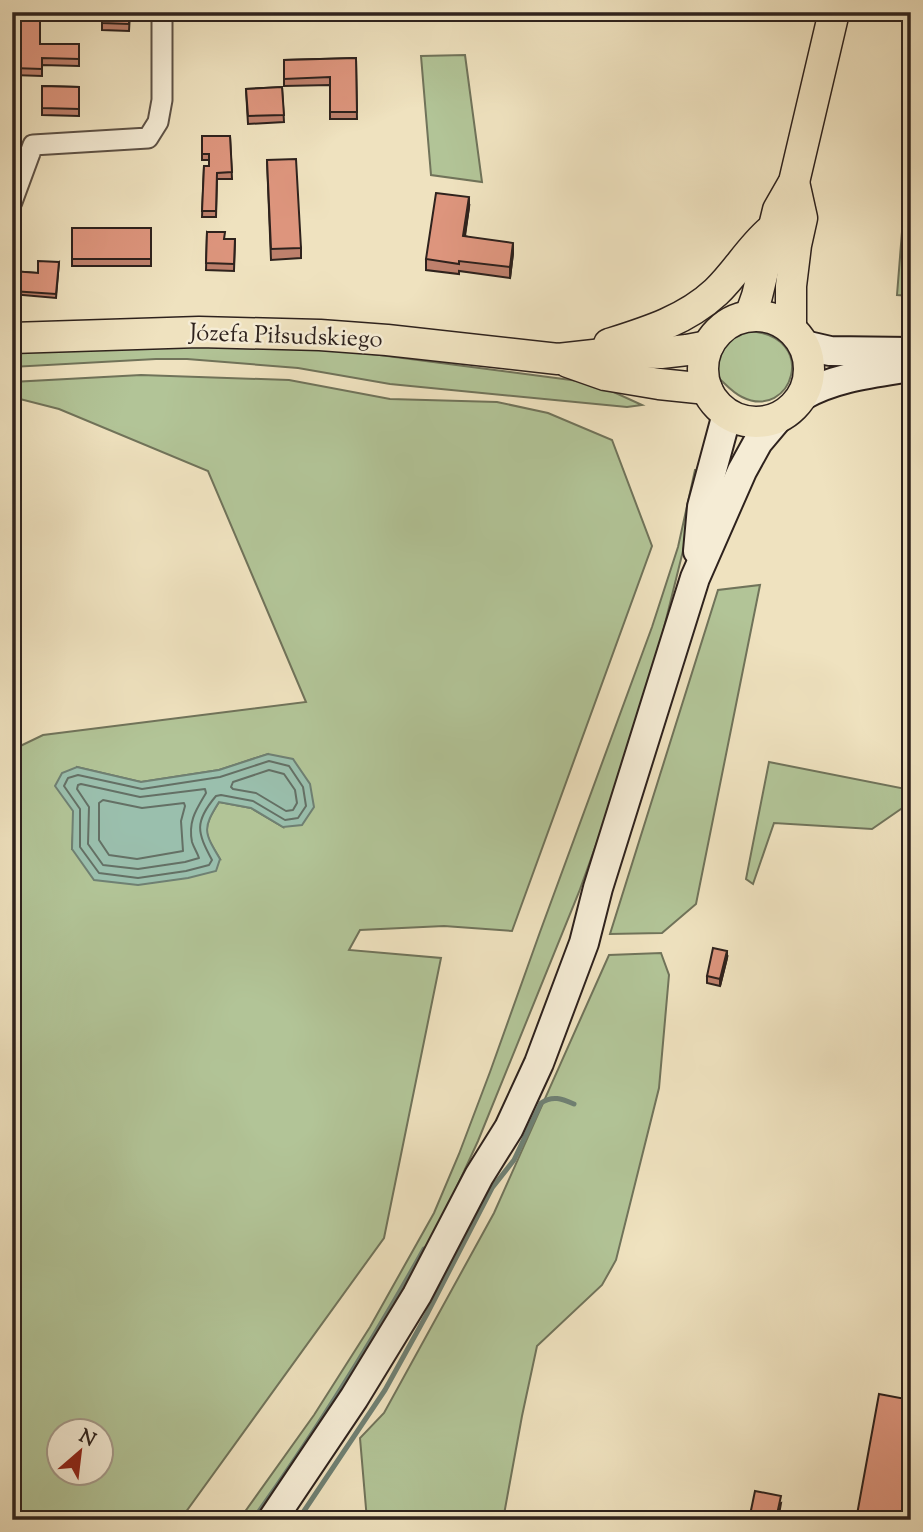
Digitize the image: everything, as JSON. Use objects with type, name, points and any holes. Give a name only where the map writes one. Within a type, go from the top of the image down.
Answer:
[{"type":"main road","points":[[750,316],[778,210],[794,182],[834,12]]},
{"type":"main road","points":[[272,1520],[321,1449],[417,1295],[478,1176],[509,1128],[539,1063],[584,943],[598,888],[695,578],[742,471],[758,442],[779,418],[796,405],[807,387],[810,365],[797,336],[791,286],[802,218],[794,182]]},
{"type":"main road","points":[[558,359],[646,332],[683,316],[717,291],[774,227]]},
{"type":"main road","points":[[779,418],[758,422],[737,419],[727,414],[706,389],[703,368],[708,346],[720,329],[729,323],[750,316],[761,316],[782,322],[797,336],[830,351],[911,352]]},
{"type":"main road","name":"Józefa Piłsudskiego","points":[[12,338],[199,332],[387,340],[558,359],[605,375],[706,389]]},
{"type":"main road","name":"Józefa Piłsudskiego","points":[[558,359],[621,352],[687,351],[708,346]]},
{"type":"main road","points":[[802,396],[864,374],[911,367]]},
{"type":"main road","points":[[695,578],[702,507],[727,414]]},
{"type":"street","points":[[12,145],[148,138],[158,122],[162,100],[162,12]]},
{"type":"street","points":[[12,202],[33,145]]},
{"type":"shaded area","points":[[526,12],[618,12],[612,20]]},
{"type":"shaded area","points":[[465,55],[482,182],[431,175],[421,56]]},
{"type":"shaded area","points":[[905,194],[911,194],[911,296],[897,295]]},
{"type":"shaded area","points":[[748,331],[771,336],[785,347],[791,360],[791,375],[785,388],[774,398],[760,402],[742,397],[731,389],[713,373],[711,365],[720,345],[733,335]]},
{"type":"shaded area","points":[[96,344],[318,347],[594,383],[642,405],[627,407],[390,384],[298,368],[187,359],[12,367],[12,354]]},
{"type":"shaded area","points":[[141,375],[289,380],[390,399],[497,402],[548,413],[612,440],[652,546],[512,931],[444,926],[360,930],[349,950],[441,958],[384,1238],[180,1520],[12,1520],[12,750],[43,735],[306,702],[208,471],[59,409],[12,397],[12,382]],"holes":[[[268,754],[283,827],[251,808],[219,802],[207,830],[210,842],[220,859],[72,849],[77,767],[141,782],[219,770]]]},
{"type":"shaded area","points":[[695,470],[703,470],[657,656],[610,806],[579,892],[478,1141],[426,1254],[367,1354],[257,1520],[239,1520],[314,1415],[370,1327],[434,1213],[490,1072],[652,627],[678,547]]},
{"type":"shaded area","points":[[760,585],[696,904],[662,933],[610,934],[718,590]]},
{"type":"shaded area","points":[[769,762],[911,790],[911,802],[872,829],[774,823],[753,884],[746,879]]},
{"type":"shaded area","points":[[661,953],[669,975],[659,1088],[616,1260],[602,1285],[537,1346],[503,1520],[367,1520],[360,1438],[384,1413],[494,1213],[609,955]]},
{"type":"water","points":[[268,754],[293,759],[310,784],[314,807],[302,825],[283,827],[251,808],[219,802],[207,830],[220,859],[216,871],[138,885],[94,880],[72,849],[73,811],[55,786],[62,773],[77,767],[141,782],[219,770]]},
{"type":"building","points":[[15,12],[40,12],[40,44],[79,44],[79,59],[42,58],[42,69],[13,68],[12,71]]},
{"type":"building","points":[[102,12],[129,12],[129,24],[102,23]]},
{"type":"building","points":[[356,58],[357,112],[330,112],[330,77],[284,79],[284,60]]},
{"type":"building","points":[[42,86],[79,87],[79,109],[42,108]]},
{"type":"building","points":[[282,87],[284,115],[248,116],[246,89]]},
{"type":"building","points":[[202,136],[230,136],[232,172],[217,173],[216,211],[202,211],[204,166],[209,166],[209,154],[202,154]]},
{"type":"building","points":[[296,159],[301,248],[271,249],[267,160]]},
{"type":"building","points":[[436,193],[469,197],[463,236],[513,243],[510,267],[426,259]]},
{"type":"building","points":[[72,228],[151,228],[151,259],[72,259]]},
{"type":"building","points":[[207,232],[225,232],[224,239],[235,239],[234,264],[206,263]]},
{"type":"building","points":[[38,261],[59,262],[56,294],[12,291],[12,271],[38,273]]},
{"type":"building","points":[[713,948],[727,951],[720,979],[707,976]]},
{"type":"building","points":[[911,1191],[911,1216],[906,1215]]},
{"type":"building","points":[[879,1394],[911,1400],[911,1520],[856,1520]]},
{"type":"building","points":[[755,1491],[781,1496],[776,1519],[750,1515]]},
{"type":"waterway","points":[[298,1520],[385,1390],[492,1188],[514,1160],[541,1103],[554,1098],[574,1104]]},
{"type":"waterway","points":[[253,1520],[342,1387],[424,1249]]}]
